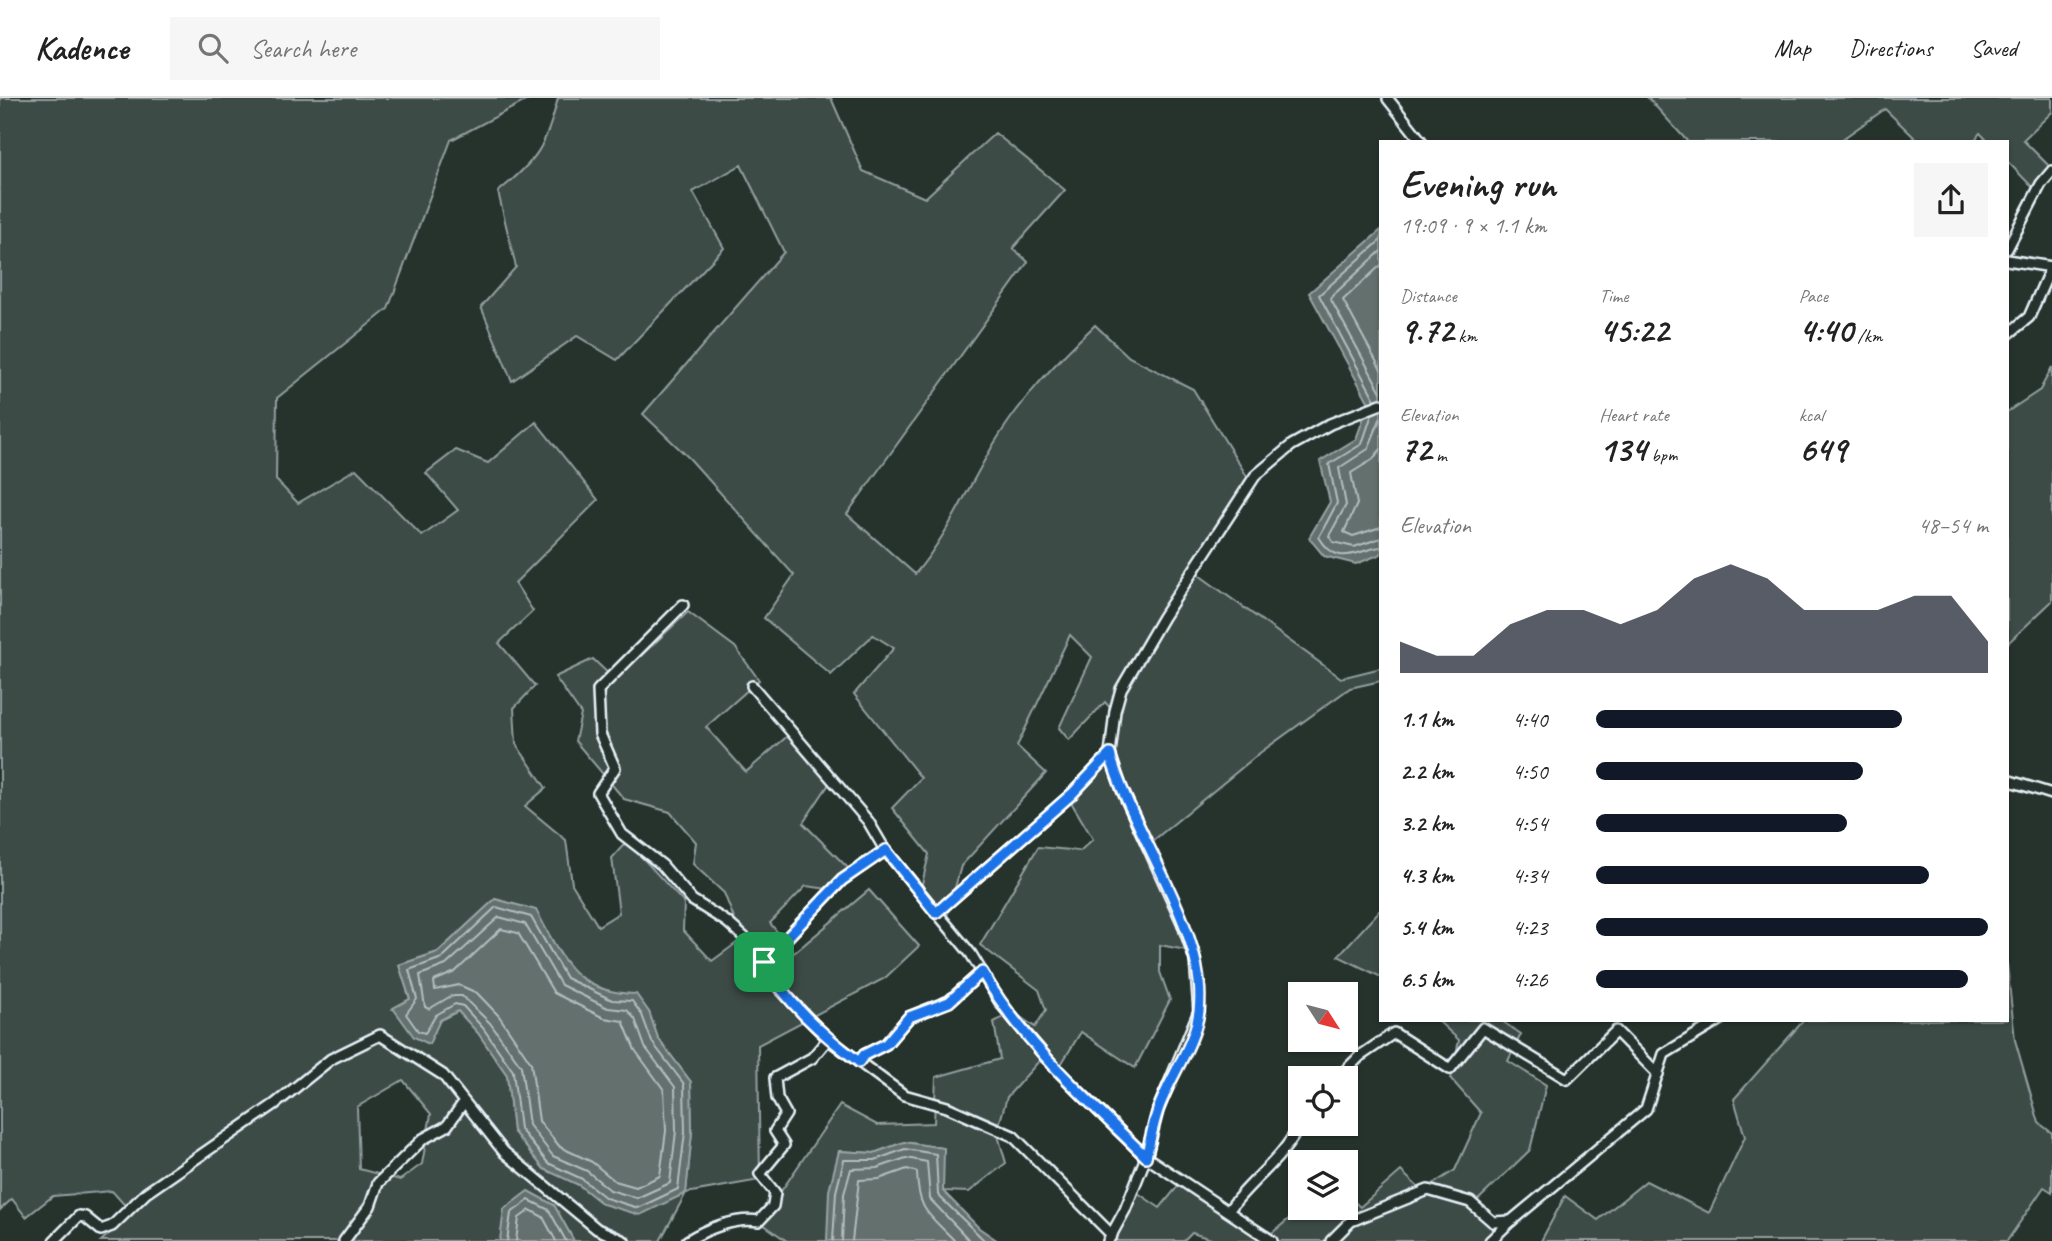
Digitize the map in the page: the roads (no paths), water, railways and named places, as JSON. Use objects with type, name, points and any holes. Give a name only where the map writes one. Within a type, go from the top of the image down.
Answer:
[{"type":"street","points":[[1388,99],[1420,140]]},
{"type":"street","points":[[2009,245],[2041,184],[2052,171]]},
{"type":"street","points":[[2009,260],[2051,267],[2029,317],[2009,333]]},
{"type":"street","points":[[683,605],[598,690],[600,734],[615,768],[598,793],[622,834],[662,865],[692,900],[727,922],[764,962],[776,986],[828,1039],[904,1096],[947,1107],[1013,1136],[1110,1238],[1125,1210],[1146,1157],[1158,1110],[1196,1022],[1199,990],[1195,960],[1182,922],[1122,790],[1110,754],[1115,711],[1121,689],[1163,617],[1255,476],[1301,440],[1330,424],[1379,405]]},
{"type":"street","points":[[752,686],[867,821],[886,850],[971,954],[1000,1004],[1055,1068],[1146,1157],[1272,1241]]},
{"type":"street","points":[[936,913],[1072,794],[1110,754]]},
{"type":"street","points":[[2009,781],[2052,794]]},
{"type":"street","points":[[764,962],[842,880],[886,850]]},
{"type":"street","points":[[859,1062],[864,1055],[886,1044],[909,1017],[949,1002],[982,972]]},
{"type":"street","points":[[1490,1241],[1646,1109],[1664,1054],[1717,1022]]},
{"type":"street","points":[[1350,1066],[1394,1033],[1450,1069],[1483,1028],[1567,1079],[1616,1031],[1658,1074]]},
{"type":"street","points":[[54,1241],[79,1216],[85,1217],[102,1230],[112,1226],[146,1193],[275,1104],[331,1059],[380,1035],[443,1075],[504,1152],[597,1229],[624,1241]]},
{"type":"street","points":[[687,1241],[725,1223],[744,1218],[759,1220],[773,1206],[775,1193],[760,1174],[784,1145],[775,1131],[786,1114],[777,1098],[775,1078],[812,1058],[828,1039]]},
{"type":"street","points":[[347,1239],[370,1206],[378,1183],[423,1139],[447,1126],[464,1102]]},
{"type":"street","points":[[1229,1210],[1244,1188],[1260,1178],[1278,1159],[1292,1136]]},
{"type":"street","points":[[1331,1241],[1351,1221],[1428,1190],[1470,1202],[1493,1222],[1511,1222]]},
{"type":"water","points":[[1379,232],[1379,555],[1356,564],[1324,556],[1309,538],[1330,502],[1320,461],[1356,439],[1369,403],[1309,293]]},
{"type":"water","points":[[495,899],[536,910],[572,970],[597,987],[636,994],[649,1012],[658,1038],[691,1082],[692,1132],[686,1193],[640,1215],[603,1204],[579,1185],[544,1169],[513,1131],[507,1075],[478,1033],[458,1011],[440,1020],[429,1044],[414,1037],[393,1008],[410,999],[399,965],[438,952]]},
{"type":"water","points":[[904,1142],[944,1148],[943,1191],[979,1228],[998,1241],[827,1241],[829,1191],[839,1151],[874,1153]]},
{"type":"water","points":[[528,1191],[554,1205],[574,1241],[500,1241],[504,1209]]}]
